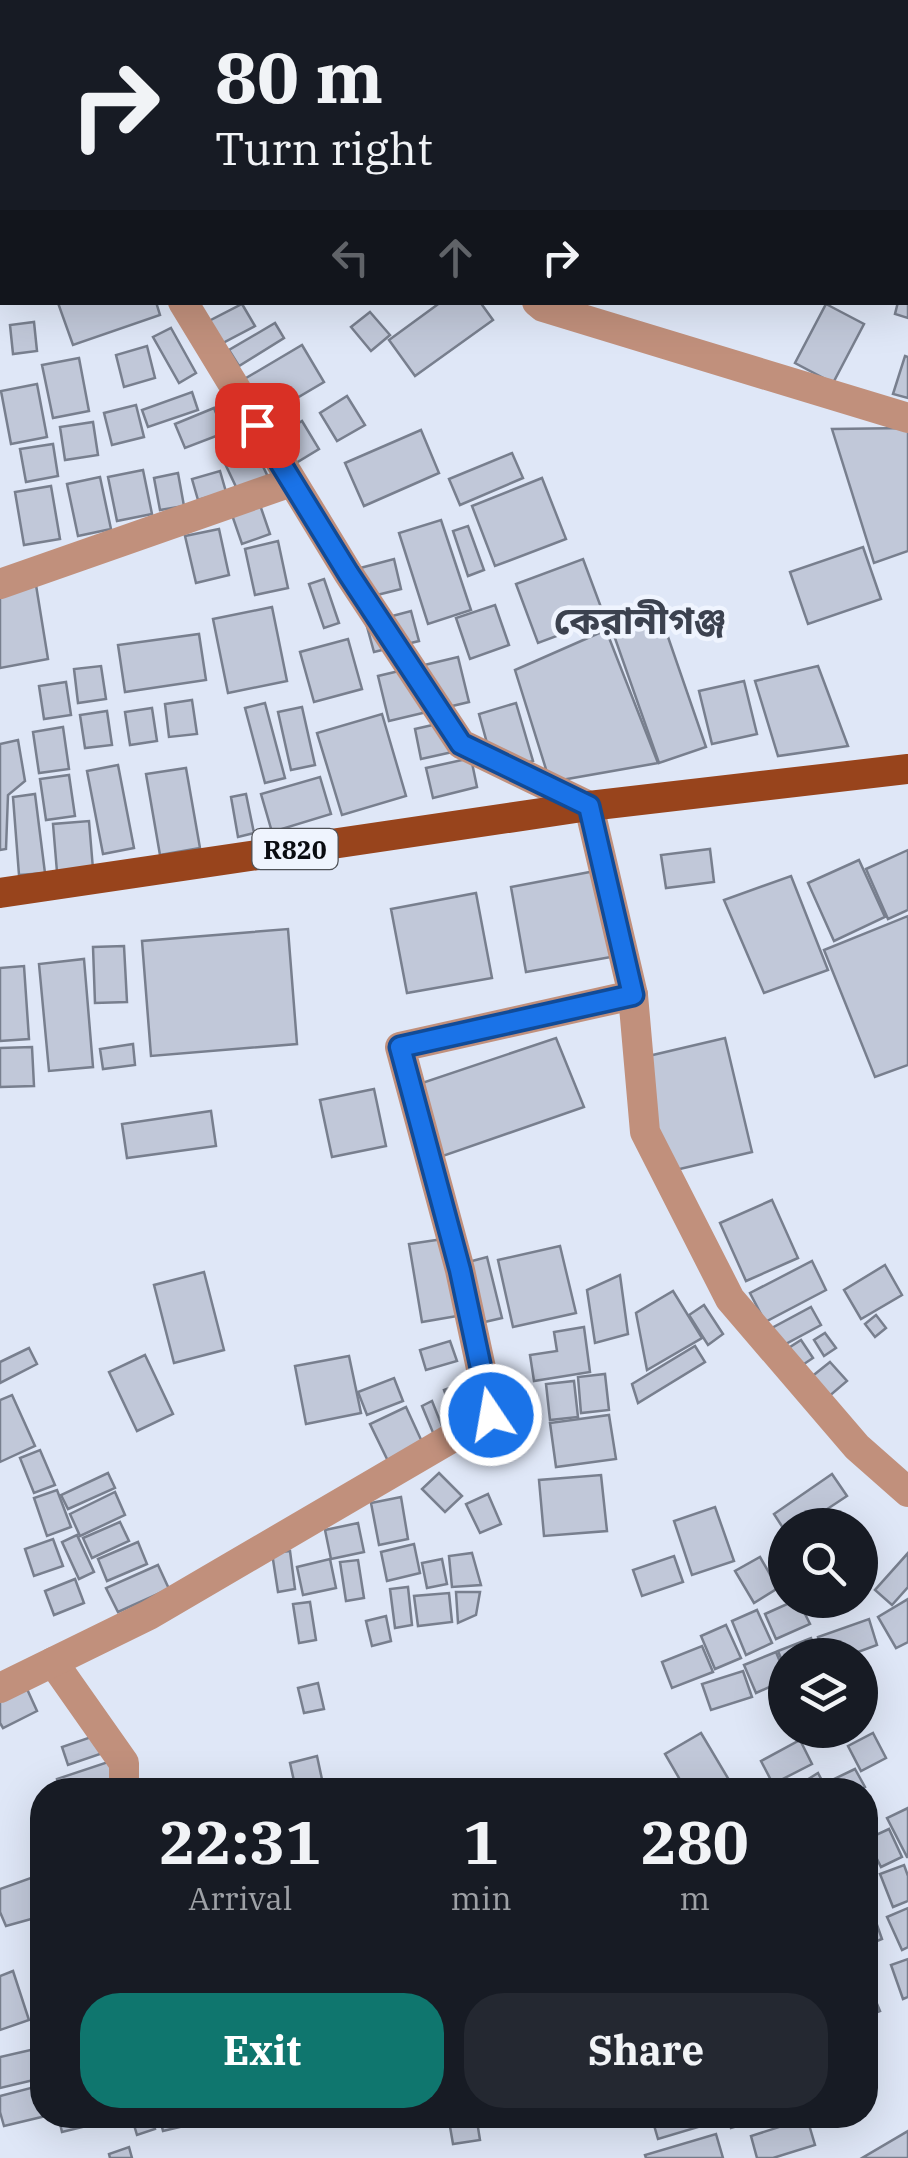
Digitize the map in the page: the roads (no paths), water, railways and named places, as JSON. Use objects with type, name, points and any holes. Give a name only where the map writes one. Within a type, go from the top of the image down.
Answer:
[{"type":"main road","name":"R820","points":[[0,893],[589,806],[908,769]]},
{"type":"street","points":[[185,305],[348,573],[461,744],[589,806],[633,995],[645,1132],[730,1299],[857,1446],[908,1492]]},
{"type":"street","points":[[541,305],[908,418]]},
{"type":"street","points":[[0,584],[292,482]]},
{"type":"street","points":[[0,1688],[149,1615],[491,1415],[460,1270],[400,1047],[633,995]]},
{"type":"street","points":[[52,1662],[124,1763],[124,1778]]},
{"type":"district","name":"কেরানীগঞ্জ","points":[[640,619]]}]
